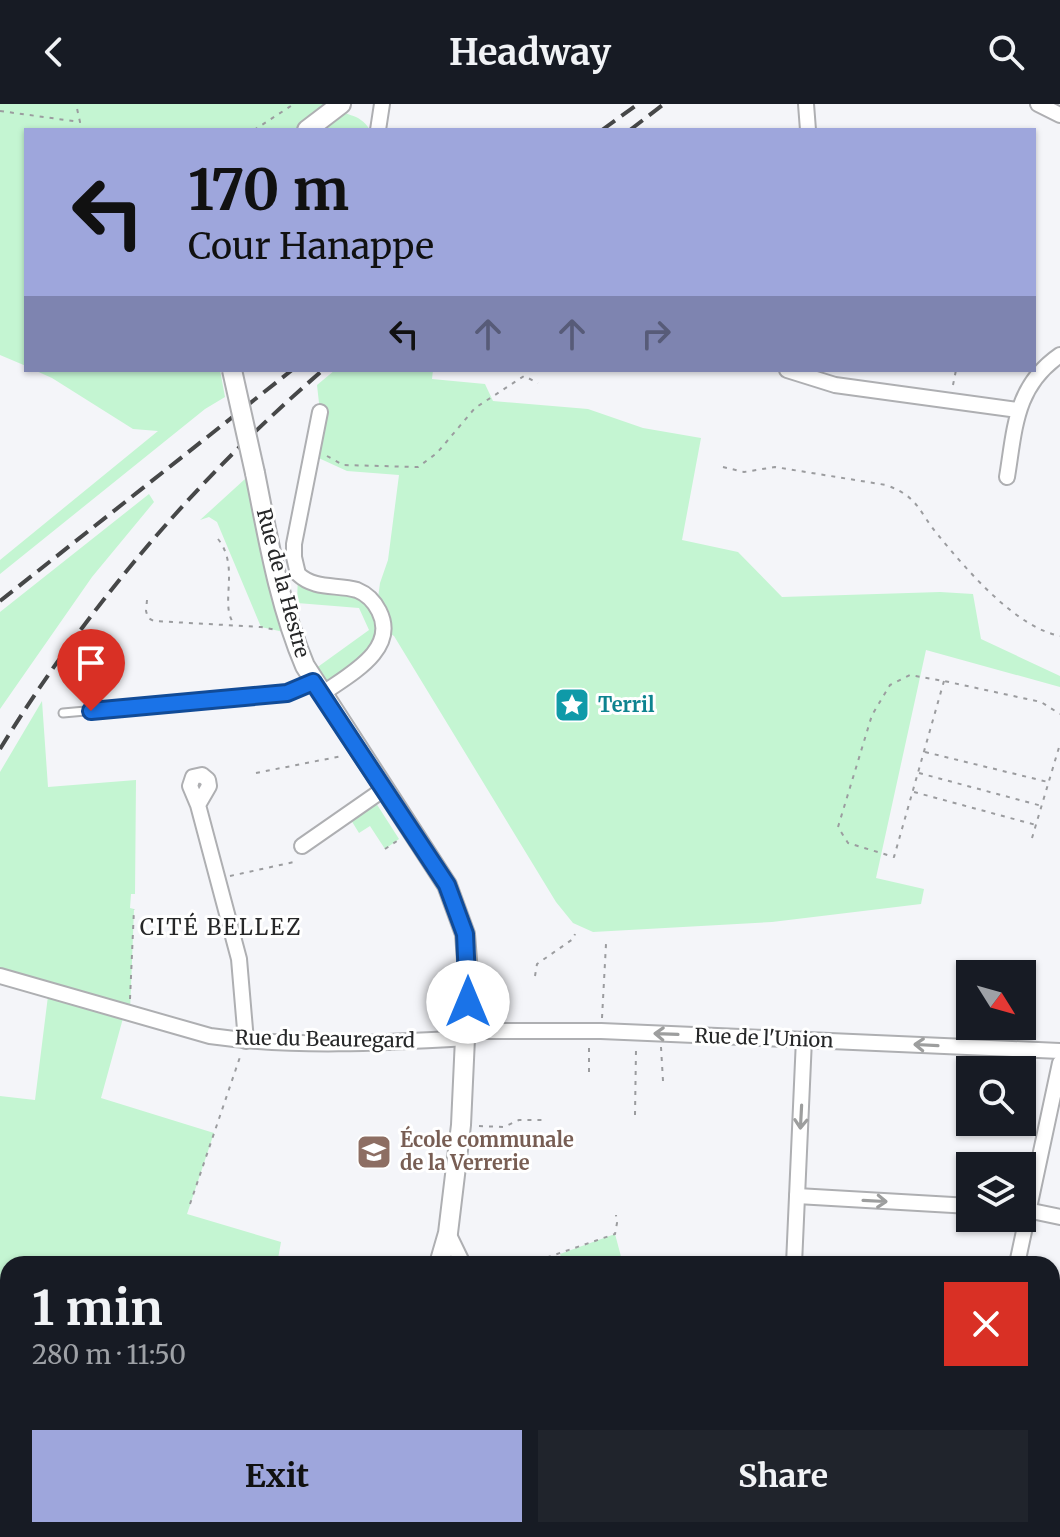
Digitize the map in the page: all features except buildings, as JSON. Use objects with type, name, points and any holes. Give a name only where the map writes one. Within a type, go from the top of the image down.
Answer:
[{"type":"street","points":[[310,128],[341,104]]},
{"type":"street","points":[[378,128],[382,104]]},
{"type":"street","points":[[806,104],[808,128]]},
{"type":"street","points":[[1038,104],[1060,115]]},
{"type":"street","points":[[1007,477],[1018,410],[1028,387],[1060,355]]},
{"type":"street","name":"Rue de la Hestre","points":[[232,372],[273,563],[293,634],[318,688],[447,885],[462,921],[468,953],[467,1035],[461,1125],[448,1233],[441,1256]]},
{"type":"street","points":[[793,372],[835,385],[1018,410]]},
{"type":"street","points":[[318,688],[374,654],[384,630],[377,606],[363,593],[312,584],[298,574],[293,550],[320,412]]},
{"type":"street","points":[[302,846],[384,789]]},
{"type":"street","points":[[198,805],[242,973],[246,1041]]},
{"type":"street","name":"Rue du Beauregard","points":[[0,976],[210,1036],[246,1041],[363,1043],[467,1035]]},
{"type":"street","name":"Rue de l'Union","points":[[467,1035],[637,1032],[1060,1051]]},
{"type":"street","points":[[794,1256],[804,1039]]},
{"type":"street","points":[[1036,1160],[1060,1063]]},
{"type":"street","points":[[797,1196],[956,1205]]},
{"type":"street","points":[[1036,1212],[1060,1217]]},
{"type":"street","points":[[1018,1256],[1021,1232]]},
{"type":"street","points":[[448,1233],[459,1256]]},
{"type":"lane","points":[[63,713],[318,688]]},
{"type":"path","points":[[76,104],[83,128]]},
{"type":"path","points":[[257,128],[294,104]]},
{"type":"path","points":[[0,111],[80,122]]},
{"type":"path","points":[[951,401],[956,372]]},
{"type":"path","points":[[313,448],[343,465],[418,467],[437,453],[475,408],[515,379],[524,376],[538,383]]},
{"type":"path","points":[[723,467],[744,472],[775,467],[901,490],[917,503],[934,531],[961,561],[1020,620],[1041,631],[1060,636]]},
{"type":"path","points":[[218,539],[228,556],[229,615],[236,626]]},
{"type":"path","points":[[147,600],[148,618],[154,621],[261,627],[293,634]]},
{"type":"path","points":[[944,681],[894,857],[848,843],[838,827],[872,715],[890,685],[910,675],[944,681],[1041,702],[1060,714]]},
{"type":"path","points":[[1032,838],[1060,744]]},
{"type":"path","points":[[256,773],[344,756],[357,748]]},
{"type":"path","points":[[924,752],[1048,782]]},
{"type":"path","points":[[918,773],[1042,806]]},
{"type":"path","points":[[912,791],[1036,825]]},
{"type":"path","points":[[218,878],[294,862],[302,846]]},
{"type":"path","points":[[130,1012],[134,909]]},
{"type":"path","points":[[535,976],[537,964],[573,939],[575,934]]},
{"type":"path","points":[[589,1072],[606,944]]},
{"type":"path","points":[[635,1115],[637,1032]]},
{"type":"path","points":[[662,1033],[660,1062],[663,1081]]},
{"type":"path","points":[[190,1204],[246,1041]]},
{"type":"path","points":[[461,1125],[504,1127],[519,1120],[545,1120]]},
{"type":"path","points":[[551,1256],[615,1234],[616,1215]]},
{"type":"green space","points":[[0,104],[332,104],[361,120],[369,128],[24,128],[24,365],[0,355]]},
{"type":"green space","points":[[38,372],[220,372],[225,397],[205,409],[0,574],[0,560],[158,431],[133,429]]},
{"type":"green space","points":[[333,372],[433,372],[432,379],[485,384],[493,401],[588,409],[643,428],[701,438],[682,540],[738,552],[782,597],[940,592],[973,594],[981,639],[1060,676],[1060,687],[926,650],[876,878],[924,889],[921,904],[772,922],[593,932],[573,923],[556,902],[394,636],[384,630],[382,639],[322,694],[308,674],[369,630],[359,608],[297,603],[298,574],[355,590],[377,605],[388,560],[399,475],[347,471],[312,455],[320,412],[317,385]]},
{"type":"green space","points":[[245,479],[293,634],[261,627],[217,522],[209,517],[200,520]]},
{"type":"green space","points":[[149,494],[154,502],[92,577],[0,709],[0,612]]},
{"type":"green space","points":[[42,701],[48,787],[136,780],[135,894],[131,894],[130,908],[134,909],[130,1012],[125,1011],[101,1098],[214,1133],[187,1214],[281,1242],[278,1256],[0,1256],[0,1096],[35,1100],[49,988],[0,976],[0,772]]},
{"type":"green space","points":[[376,803],[399,839],[385,849],[370,826],[359,833],[351,820]]},
{"type":"green space","points":[[615,1234],[621,1256],[561,1256]]},
{"type":"railway","points":[[605,128],[638,104]]},
{"type":"railway","points":[[633,128],[664,104]]},
{"type":"railway","points":[[0,601],[289,372]]},
{"type":"railway","points":[[0,749],[70,645],[146,547],[231,456],[321,372]]},
{"type":"place","name":"Terril","points":[[572,705]]},
{"type":"place","name":"École communale de la Verrerie","points":[[374,1152]]},
{"type":"district","name":"CITÉ BELLEZ","points":[[221,927]]},
{"type":"route","points":[[91,711],[287,693],[313,682],[447,885],[465,934],[468,1002]]}]
